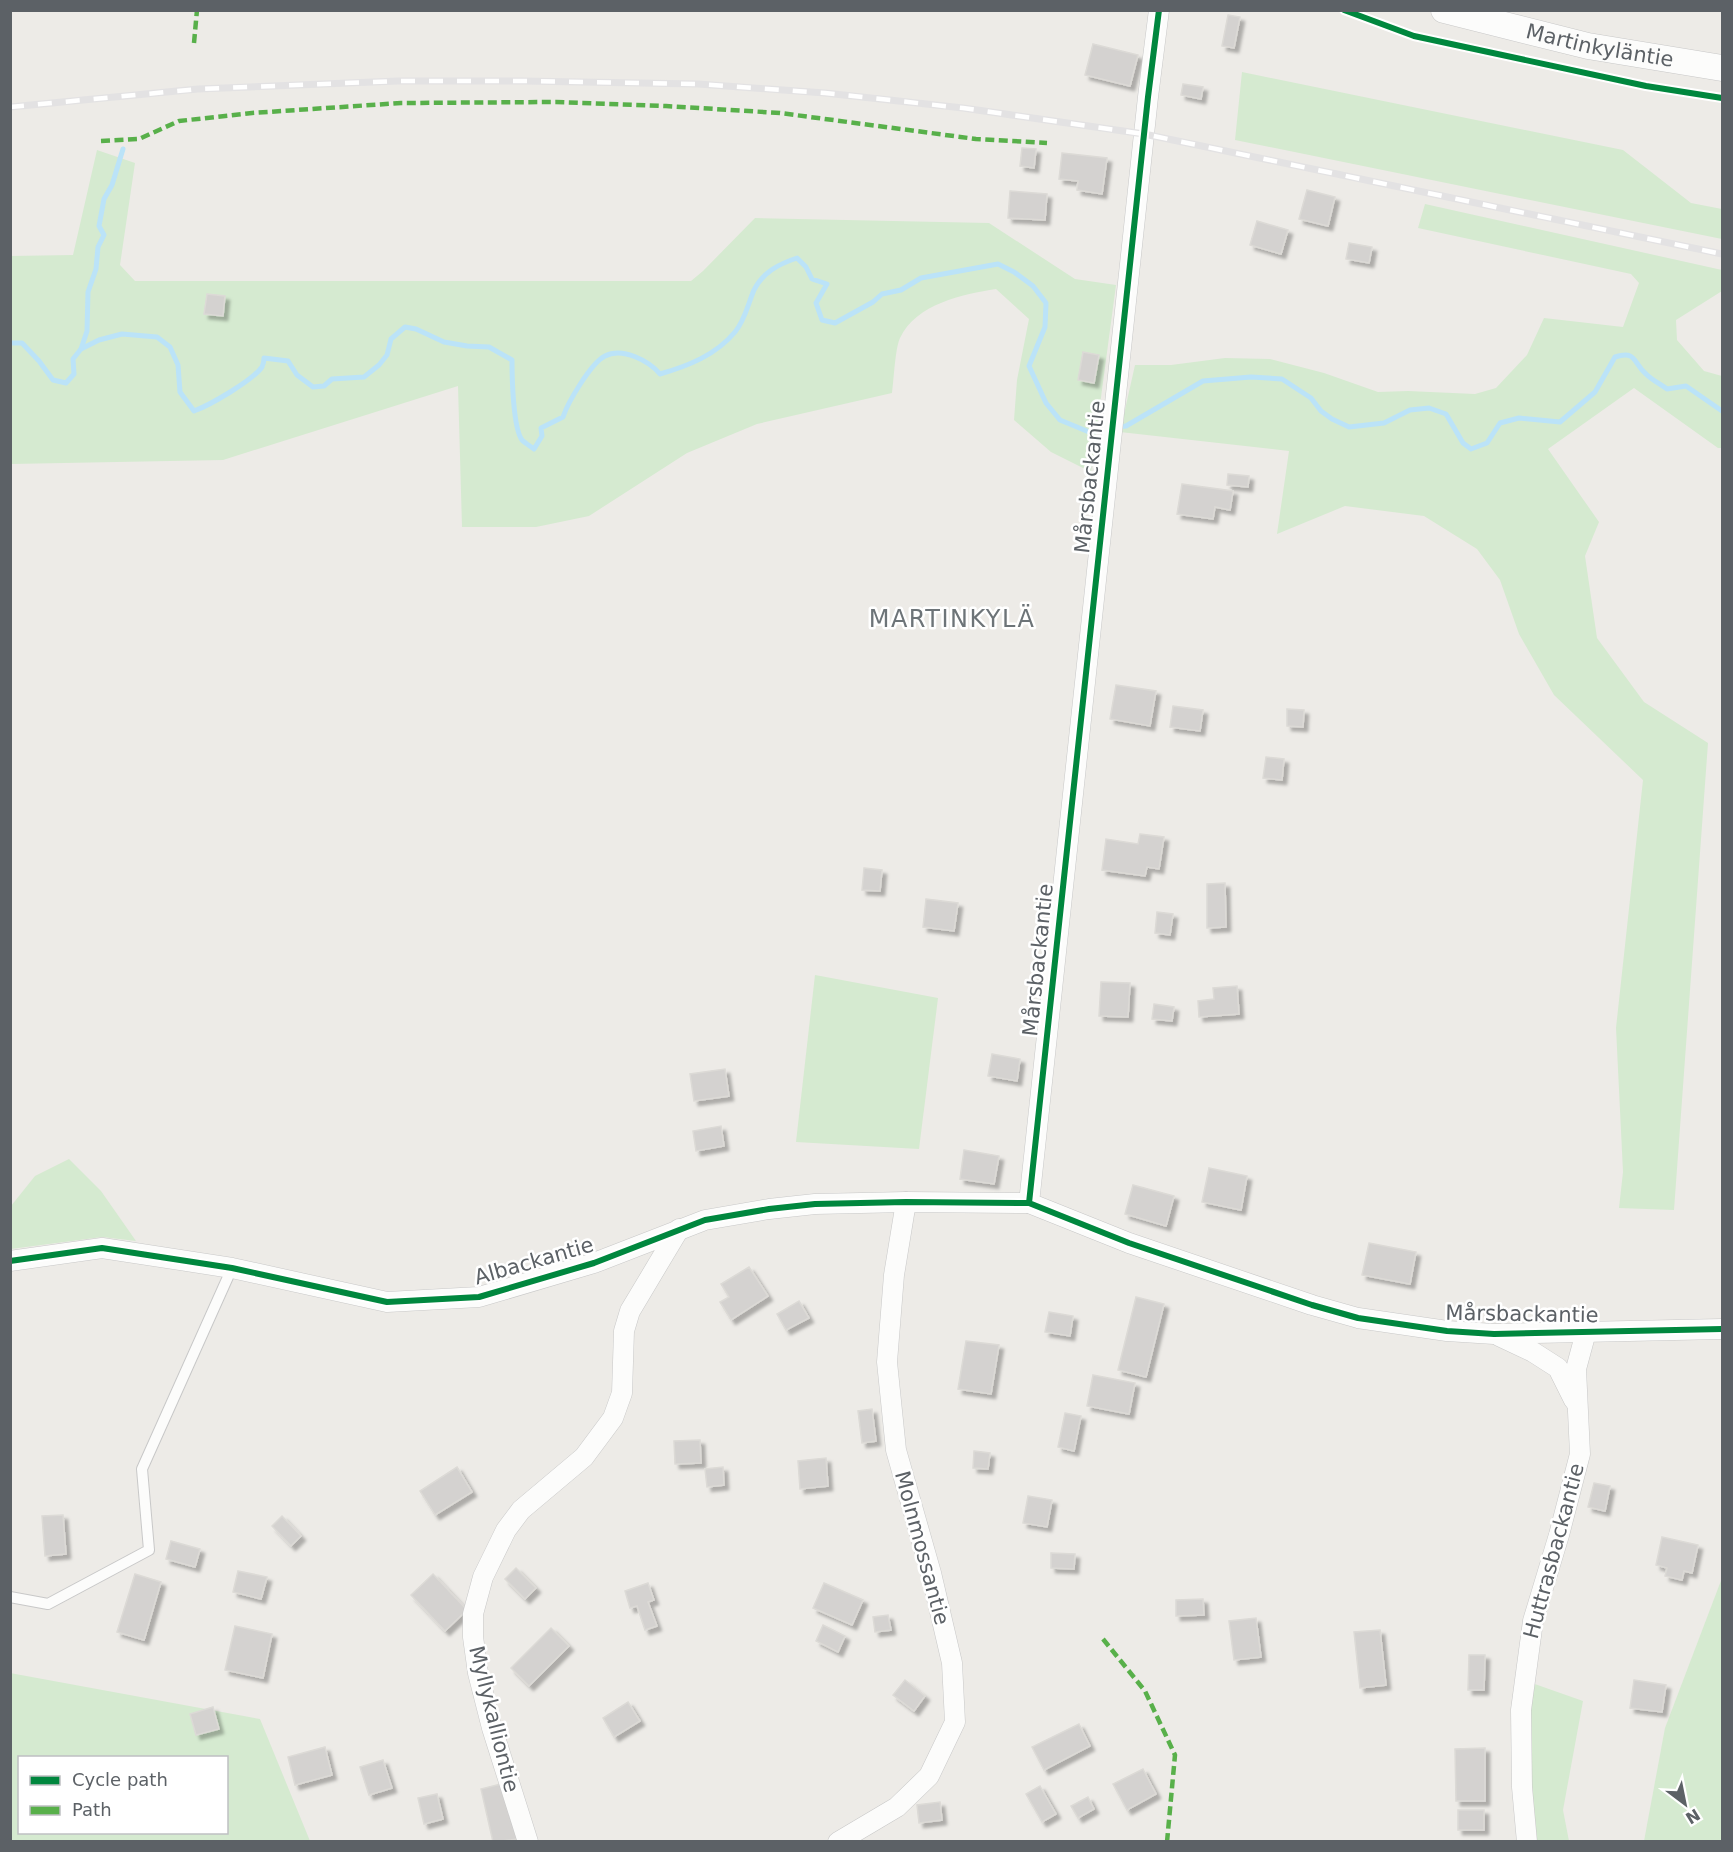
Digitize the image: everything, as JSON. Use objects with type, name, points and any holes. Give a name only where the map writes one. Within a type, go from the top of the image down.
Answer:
[{"type":"street","name":"Mårsbackantie","points":[[1159,10],[1155,30],[1029,1203],[1129,1243],[1312,1305],[1358,1317],[1447,1331],[1494,1334],[1722,1329]]},
{"type":"street","name":"Martinkyläntie","points":[[1444,10],[1588,46],[1722,68]]},
{"type":"street","name":"Molnmossantie","points":[[838,1842],[897,1807],[929,1776],[954,1722],[952,1663],[931,1573],[896,1450],[887,1362],[894,1275],[906,1202]]},
{"type":"street","name":"Albackantie","points":[[10,1261],[102,1248],[232,1268],[387,1302],[479,1297],[594,1263],[705,1220],[815,1204],[1029,1203]]},
{"type":"street","name":"Myllykalliontie","points":[[528,1842],[489,1717],[478,1673],[473,1637],[473,1614],[483,1577],[506,1530],[521,1510],[584,1457],[613,1418],[622,1393],[624,1331],[630,1311],[679,1229]]},
{"type":"street","name":"Huttrasbackantie","points":[[1527,1842],[1522,1787],[1521,1710],[1533,1621],[1580,1454],[1576,1369],[1586,1332]]},
{"type":"street","name":"Huttrasbackantie","points":[[1494,1334],[1533,1352],[1558,1368],[1576,1405]]},
{"type":"lane","points":[[10,1597],[48,1604],[149,1550],[142,1469],[232,1268]]},
{"type":"green space","points":[[1242,72],[1623,150],[1691,203],[1722,209],[1722,239],[1235,140]]},
{"type":"green space","points":[[97,150],[135,163],[120,265],[135,281],[691,281],[755,218],[989,223],[1075,279],[1116,285],[1091,472],[1051,452],[1014,420],[1017,380],[1029,319],[996,289],[969,294],[942,303],[929,309],[907,326],[898,343],[892,393],[757,424],[687,453],[589,516],[536,527],[462,527],[458,386],[223,460],[11,464],[10,256],[73,255]]},
{"type":"green space","points":[[1425,204],[1722,270],[1722,291],[1676,320],[1677,340],[1704,371],[1722,376],[1722,448],[1718,448],[1634,388],[1548,449],[1599,522],[1585,556],[1597,638],[1644,702],[1708,743],[1674,1210],[1619,1208],[1623,1172],[1616,1028],[1643,780],[1554,695],[1519,634],[1500,580],[1477,549],[1424,516],[1345,506],[1277,534],[1289,451],[1120,432],[1135,365],[1171,365],[1225,358],[1270,359],[1324,373],[1378,392],[1475,394],[1496,388],[1527,355],[1544,318],[1623,327],[1639,283],[1631,274],[1418,228]]},
{"type":"green space","points":[[815,975],[938,998],[919,1149],[796,1142]]},
{"type":"green space","points":[[69,1159],[101,1191],[136,1241],[102,1237],[11,1249],[11,1206],[35,1176]]},
{"type":"green space","points":[[1722,1578],[1722,1841],[1644,1841],[1665,1728]]},
{"type":"green space","points":[[10,1673],[260,1719],[310,1841],[11,1841]]},
{"type":"green space","points":[[1529,1682],[1583,1701],[1563,1810],[1569,1841],[1535,1841],[1529,1785]]},
{"type":"building","points":[[1228,15],[1240,17],[1234,48],[1222,46]]},
{"type":"building","points":[[1093,44],[1138,55],[1130,86],[1085,75]]},
{"type":"building","points":[[1183,84],[1203,87],[1201,99],[1181,95]]},
{"type":"building","points":[[1022,148],[1036,149],[1034,168],[1020,166]]},
{"type":"building","points":[[1062,153],[1107,158],[1102,194],[1077,190],[1078,181],[1059,179]]},
{"type":"building","points":[[1307,190],[1335,197],[1328,226],[1299,219]]},
{"type":"building","points":[[1010,191],[1047,194],[1045,220],[1008,218]]},
{"type":"building","points":[[1257,221],[1288,230],[1281,254],[1250,245]]},
{"type":"building","points":[[1349,243],[1372,247],[1369,263],[1346,259]]},
{"type":"building","points":[[207,294],[225,296],[223,316],[204,314]]},
{"type":"building","points":[[1083,352],[1099,355],[1094,383],[1078,380]]},
{"type":"building","points":[[1228,474],[1249,476],[1248,487],[1227,485]]},
{"type":"building","points":[[1182,484],[1233,491],[1230,510],[1215,507],[1213,519],[1177,514]]},
{"type":"building","points":[[1116,685],[1156,691],[1150,726],[1110,719]]},
{"type":"building","points":[[1173,706],[1203,710],[1200,731],[1170,727]]},
{"type":"building","points":[[1287,709],[1304,710],[1303,727],[1287,726]]},
{"type":"building","points":[[1266,757],[1284,759],[1282,780],[1263,778]]},
{"type":"building","points":[[1140,834],[1164,837],[1159,869],[1147,867],[1145,876],[1102,870],[1106,839],[1138,844]]},
{"type":"building","points":[[864,868],[882,870],[880,891],[862,890]]},
{"type":"building","points":[[1225,883],[1226,927],[1207,928],[1207,884]]},
{"type":"building","points":[[926,899],[958,903],[954,931],[923,927]]},
{"type":"building","points":[[1157,912],[1173,914],[1170,935],[1155,933]]},
{"type":"building","points":[[1101,982],[1130,983],[1128,1017],[1099,1016]]},
{"type":"building","points":[[1237,986],[1239,1014],[1199,1017],[1198,1001],[1214,999],[1213,988]]},
{"type":"building","points":[[1154,1004],[1174,1007],[1172,1021],[1152,1019]]},
{"type":"building","points":[[992,1054],[1020,1059],[1017,1081],[988,1076]]},
{"type":"building","points":[[725,1069],[729,1096],[694,1101],[690,1074]]},
{"type":"building","points":[[721,1126],[724,1146],[696,1151],[693,1131]]},
{"type":"building","points":[[964,1150],[999,1156],[994,1184],[960,1179]]},
{"type":"building","points":[[1209,1168],[1247,1176],[1241,1210],[1202,1202]]},
{"type":"building","points":[[1133,1185],[1174,1196],[1166,1226],[1125,1214]]},
{"type":"building","points":[[1369,1243],[1416,1252],[1410,1284],[1362,1275]]},
{"type":"building","points":[[749,1267],[768,1296],[731,1320],[720,1302],[729,1297],[721,1284]]},
{"type":"building","points":[[1136,1297],[1164,1304],[1146,1377],[1118,1370]]},
{"type":"building","points":[[799,1301],[809,1318],[786,1330],[777,1314]]},
{"type":"building","points":[[1049,1312],[1073,1316],[1070,1336],[1045,1332]]},
{"type":"building","points":[[966,1341],[999,1345],[991,1394],[958,1389]]},
{"type":"building","points":[[1093,1375],[1135,1383],[1129,1414],[1087,1406]]},
{"type":"building","points":[[872,1409],[876,1441],[862,1443],[858,1411]]},
{"type":"building","points":[[1065,1413],[1081,1416],[1074,1451],[1058,1447]]},
{"type":"building","points":[[700,1440],[701,1463],[675,1464],[674,1441]]},
{"type":"building","points":[[974,1451],[990,1453],[988,1469],[973,1468]]},
{"type":"building","points":[[826,1458],[828,1486],[800,1489],[798,1461]]},
{"type":"building","points":[[457,1467],[472,1492],[435,1515],[420,1491]]},
{"type":"building","points":[[723,1467],[724,1485],[707,1487],[705,1469]]},
{"type":"building","points":[[1594,1483],[1610,1486],[1605,1511],[1588,1507]]},
{"type":"building","points":[[1028,1496],[1052,1500],[1047,1527],[1023,1523]]},
{"type":"building","points":[[63,1515],[66,1554],[45,1556],[42,1516]]},
{"type":"building","points":[[282,1516],[301,1536],[291,1546],[272,1526]]},
{"type":"building","points":[[1662,1537],[1698,1545],[1692,1573],[1684,1571],[1682,1580],[1665,1576],[1667,1568],[1656,1565]]},
{"type":"building","points":[[171,1541],[200,1549],[195,1567],[166,1559]]},
{"type":"building","points":[[1051,1553],[1075,1554],[1074,1569],[1051,1568]]},
{"type":"building","points":[[516,1568],[536,1588],[525,1599],[505,1579]]},
{"type":"building","points":[[238,1571],[267,1577],[261,1599],[233,1592]]},
{"type":"building","points":[[135,1574],[161,1582],[144,1640],[117,1632]]},
{"type":"building","points":[[433,1574],[467,1610],[445,1631],[411,1595]]},
{"type":"building","points":[[648,1583],[654,1600],[648,1602],[657,1626],[645,1630],[637,1606],[630,1608],[625,1591]]},
{"type":"building","points":[[824,1583],[863,1600],[852,1625],[813,1608]]},
{"type":"building","points":[[1203,1599],[1204,1615],[1176,1616],[1176,1600]]},
{"type":"building","points":[[888,1615],[891,1630],[875,1632],[873,1617]]},
{"type":"building","points":[[1256,1618],[1261,1657],[1234,1660],[1229,1621]]},
{"type":"building","points":[[823,1625],[845,1636],[838,1652],[816,1641]]},
{"type":"building","points":[[235,1626],[272,1634],[263,1678],[225,1670]]},
{"type":"building","points":[[551,1628],[569,1646],[529,1686],[511,1668]]},
{"type":"building","points":[[1380,1630],[1386,1685],[1360,1688],[1354,1632]]},
{"type":"building","points":[[1469,1655],[1485,1655],[1484,1690],[1468,1690]]},
{"type":"building","points":[[905,1680],[925,1696],[914,1711],[893,1695]]},
{"type":"building","points":[[1634,1680],[1666,1685],[1662,1712],[1630,1708]]},
{"type":"building","points":[[628,1702],[640,1721],[614,1737],[603,1718]]},
{"type":"building","points":[[213,1707],[219,1729],[196,1735],[190,1714]]},
{"type":"building","points":[[1079,1724],[1090,1746],[1044,1770],[1032,1747]]},
{"type":"building","points":[[325,1747],[332,1775],[295,1785],[288,1757]]},
{"type":"building","points":[[1485,1748],[1485,1801],[1456,1801],[1455,1749]]},
{"type":"building","points":[[383,1760],[392,1788],[369,1795],[360,1767]]},
{"type":"building","points":[[1143,1769],[1156,1794],[1127,1810],[1113,1784]]},
{"type":"building","points":[[505,1783],[518,1839],[493,1842],[481,1789]]},
{"type":"building","points":[[1040,1786],[1056,1814],[1042,1822],[1026,1794]]},
{"type":"building","points":[[437,1794],[443,1819],[424,1824],[418,1798]]},
{"type":"building","points":[[1088,1797],[1094,1809],[1078,1818],[1071,1806]]},
{"type":"building","points":[[940,1802],[942,1820],[919,1823],[917,1805]]},
{"type":"building","points":[[1458,1810],[1484,1810],[1484,1830],[1458,1830]]},
{"type":"waterway","points":[[81,349],[87,331],[88,292],[96,269],[98,247],[104,235],[99,226],[104,199],[112,185],[123,149]]},
{"type":"waterway","points":[[10,343],[22,343],[53,380],[66,383],[74,374],[73,359],[81,349],[99,340],[122,334],[157,337],[170,347],[178,365],[180,392],[194,411],[220,398],[257,373],[262,367],[264,358],[288,361],[297,375],[313,387],[324,386],[332,379],[364,377],[387,355],[391,339],[405,327],[416,329],[444,342],[489,347],[512,360],[514,402],[519,434],[522,440],[534,449],[542,436],[541,428],[563,417],[581,384],[599,360],[612,354],[627,354],[643,360],[660,374],[701,359],[735,332],[762,278],[790,260],[797,258],[806,267],[812,279],[827,284],[816,303],[822,320],[835,323],[873,302],[882,294],[901,290],[921,278],[998,264],[1033,286],[1046,303],[1045,327],[1029,366],[1046,403],[1060,420],[1089,432],[1108,429]]},
{"type":"waterway","points":[[1117,427],[1126,426],[1203,381],[1251,377],[1282,379],[1311,398],[1321,411],[1332,419],[1349,427],[1384,423],[1410,410],[1429,408],[1446,414],[1463,443],[1471,449],[1487,443],[1500,423],[1519,418],[1560,422],[1595,392],[1615,357],[1622,355],[1631,356],[1648,376],[1667,389],[1686,386],[1722,411]]},
{"type":"railway","points":[[10,107],[198,89],[398,81],[698,84],[825,93],[963,108],[1144,134],[1722,254]]},
{"type":"marked path","points":[[194,43],[197,10]]},
{"type":"marked path","points":[[101,141],[139,139],[179,121],[252,113],[401,103],[556,102],[780,113],[976,139],[1047,143]]},
{"type":"marked path","points":[[1103,1639],[1145,1691],[1175,1755],[1167,1842]]},
{"type":"cycle path","points":[[1159,10],[1029,1203],[1129,1243],[1312,1305],[1358,1318],[1447,1331],[1494,1334],[1722,1329]]},
{"type":"cycle path","points":[[1344,10],[1414,36],[1646,86],[1722,98]]},
{"type":"cycle path","points":[[10,1261],[102,1248],[232,1268],[387,1302],[479,1297],[594,1263],[705,1220],[769,1209],[815,1204],[1029,1203]]},
{"type":"district","name":"MARTINKYLÄ","points":[[952,619]]}]
